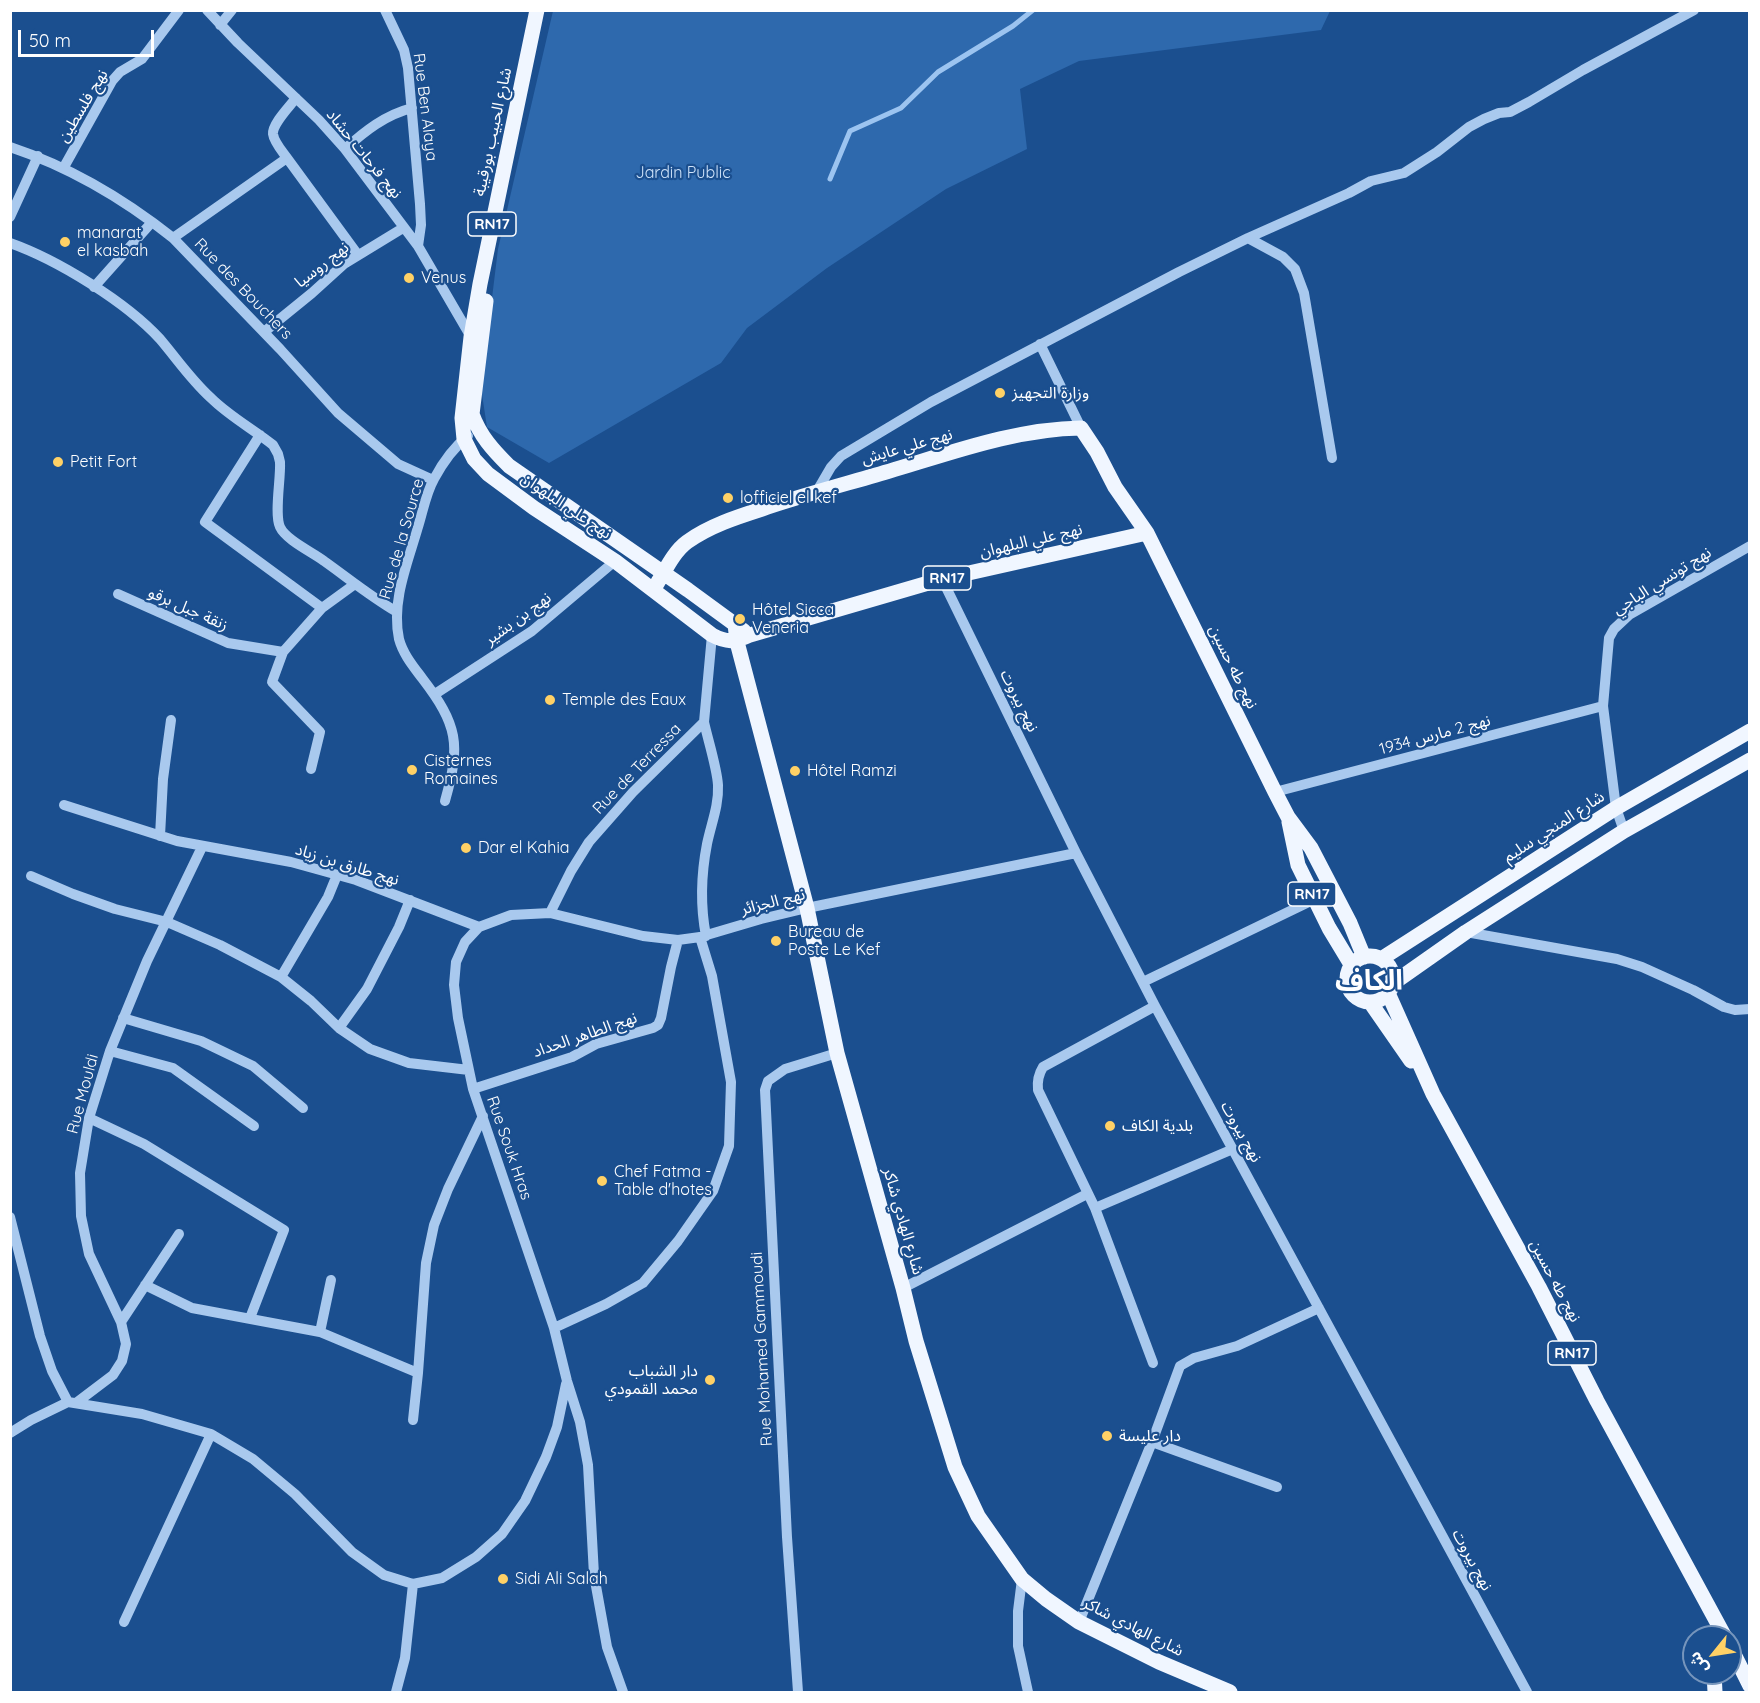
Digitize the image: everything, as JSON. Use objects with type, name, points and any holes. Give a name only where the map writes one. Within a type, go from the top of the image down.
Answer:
[{"type":"main road","name":"شارع الحبيب بورقيبة","points":[[478,429],[472,414],[480,284],[537,10]]},
{"type":"main road","name":"شارع الحبيب بورقيبة","points":[[464,439],[462,418],[477,338],[547,10]]},
{"type":"main road","name":"نهج علي عايش","points":[[653,590],[676,553],[686,542],[711,527],[816,491],[974,447],[1034,432],[1081,428]]},
{"type":"main road","points":[[1081,428],[1097,452],[1115,487],[1147,533]]},
{"type":"main road","name":"نهج علي البلهوان","points":[[478,429],[487,444],[509,466],[735,624],[743,638]]},
{"type":"main road","name":"نهج علي البلهوان","points":[[464,439],[474,459],[488,474],[615,561],[712,636],[729,642],[942,579],[1147,533]]},
{"type":"main road","name":"نهج طه حسين","points":[[1147,533],[1288,817],[1311,848],[1350,923],[1358,961]]},
{"type":"main road","name":"شارع الهادي شاكر","points":[[743,638],[807,908],[837,1053],[916,1341],[955,1467],[978,1516],[1022,1579],[1046,1599],[1079,1622],[1159,1662],[1230,1692]]},
{"type":"main road","name":"شارع المنجي سليم","points":[[1381,959],[1616,808],[1749,731]]},
{"type":"main road","points":[[1371,1002],[1381,1000],[1390,989],[1466,932],[1624,831],[1749,760]]},
{"type":"main road","name":"نهج طه حسين","points":[[1288,817],[1298,865],[1329,928],[1358,961]]},
{"type":"main road","points":[[1358,961],[1373,956],[1381,959]]},
{"type":"main road","name":"RN17","points":[[1381,959],[1389,966],[1392,975],[1390,989]]},
{"type":"main road","name":"RN17","points":[[1358,961],[1348,975],[1348,985],[1353,994],[1361,1000],[1371,1002]]},
{"type":"main road","name":"نهج طه حسين","points":[[1390,989],[1433,1094]]},
{"type":"main road","name":"نهج طه حسين","points":[[1371,1002],[1433,1094],[1539,1287],[1597,1401],[1719,1625]]},
{"type":"main road","name":"نهج طه حسين","points":[[1712,1612],[1713,1625]]},
{"type":"main road","points":[[1742,1671],[1749,1686]]},
{"type":"street","name":"نهج فلسطين","points":[[64,167],[112,81],[120,72],[142,59],[179,10]]},
{"type":"street","name":"نهج فرحات حشاد","points":[[207,10],[319,120],[345,150],[418,246],[477,338]]},
{"type":"street","points":[[220,25],[232,10]]},
{"type":"street","name":"Rue Ben Alaya","points":[[385,10],[404,50],[408,68],[420,204],[421,225],[418,246]]},
{"type":"street","points":[[816,491],[831,466],[841,456],[931,402],[1248,238],[1371,181],[1404,173],[1484,118],[1510,112],[1694,10]]},
{"type":"street","points":[[296,98],[274,126],[275,141],[358,255]]},
{"type":"street","points":[[345,150],[365,130],[399,111],[412,108]]},
{"type":"street","name":"Rue des Bouchers","points":[[10,147],[64,167],[100,188],[173,238],[264,332],[331,406],[360,433],[398,464],[433,480]]},
{"type":"street","points":[[10,218],[38,156]]},
{"type":"street","points":[[173,238],[287,158]]},
{"type":"street","points":[[94,287],[152,222]]},
{"type":"street","name":"نهج روسيا","points":[[264,332],[335,271],[403,228]]},
{"type":"street","points":[[1248,238],[1283,257],[1295,269],[1304,293],[1332,458]]},
{"type":"street","points":[[10,243],[62,267],[122,306],[159,339],[190,377],[212,399],[273,445],[280,462],[277,518],[280,528],[369,596],[397,612]]},
{"type":"street","points":[[1040,344],[1081,428]]},
{"type":"street","name":"Rue de la Source","points":[[446,801],[452,775],[455,744],[452,728],[435,694],[408,659],[399,640],[397,612],[402,584],[433,480],[464,439],[478,429]]},
{"type":"street","points":[[260,435],[205,522],[322,608]]},
{"type":"street","name":"نهج تونسي الباجي","points":[[1624,831],[1616,808],[1603,706],[1609,638],[1614,629],[1629,615],[1749,546]]},
{"type":"street","name":"نهج بن بشير","points":[[435,694],[532,631],[615,561]]},
{"type":"street","name":"نهج بيروت","points":[[942,579],[1076,853],[1155,1006],[1527,1692]]},
{"type":"street","points":[[311,769],[320,732],[272,682],[283,652],[322,608],[356,584]]},
{"type":"street","name":"زنقة جبل برقو","points":[[118,594],[228,643],[283,652]]},
{"type":"street","name":"Rue de Terressa","points":[[550,913],[571,871],[589,842],[633,792],[704,722],[712,636]]},
{"type":"street","name":"نهج 2 مارس 1934","points":[[1275,792],[1603,706]]},
{"type":"street","points":[[160,836],[163,779],[171,720]]},
{"type":"street","points":[[554,1328],[606,1304],[643,1283],[678,1241],[713,1191],[729,1146],[731,1082],[703,936],[703,866],[715,814],[718,784],[704,722]]},
{"type":"street","name":"نهج طارق بن زياد","points":[[64,805],[202,847],[291,862],[337,875],[479,927]]},
{"type":"street","name":"Rue Mouldi","points":[[72,1403],[113,1375],[122,1361],[126,1344],[121,1322],[89,1254],[81,1216],[80,1173],[89,1118],[123,1018],[147,961],[202,847]]},
{"type":"street","name":"نهج الجزائر","points":[[479,927],[512,915],[550,913],[644,936],[678,940],[703,936],[807,908],[1076,853]]},
{"type":"street","points":[[281,977],[328,897],[337,875]]},
{"type":"street","points":[[31,876],[115,909],[167,922],[220,945],[281,977],[339,1028],[370,1049],[409,1063],[469,1070]]},
{"type":"street","points":[[1143,982],[1315,899]]},
{"type":"street","points":[[339,1028],[367,989],[410,900]]},
{"type":"street","name":"Rue Souk Hras","points":[[479,927],[465,942],[456,962],[454,985],[458,1017],[473,1089],[554,1328],[580,1422],[588,1465],[594,1575],[607,1647],[623,1692]]},
{"type":"street","points":[[1466,932],[1617,959],[1642,967],[1694,990],[1724,1007],[1735,1010],[1749,1009]]},
{"type":"street","name":"نهج الطاهر الحداد","points":[[473,1089],[572,1057],[596,1044],[658,1025],[678,940]]},
{"type":"street","points":[[1153,1363],[1095,1208],[1038,1090],[1037,1081],[1043,1067],[1155,1006]]},
{"type":"street","points":[[123,1018],[201,1041],[253,1066],[303,1108]]},
{"type":"street","points":[[110,1051],[173,1068],[254,1126]]},
{"type":"street","name":"Rue Mohamed Gammoudi","points":[[798,1692],[786,1537],[765,1090],[768,1081],[785,1069],[837,1053]]},
{"type":"street","points":[[413,1420],[426,1263],[434,1225],[448,1189],[483,1116]]},
{"type":"street","points":[[89,1118],[144,1144],[284,1230],[250,1318]]},
{"type":"street","points":[[1095,1208],[1233,1149]]},
{"type":"street","points":[[903,1288],[1087,1194]]},
{"type":"street","points":[[10,1217],[40,1336],[52,1371],[72,1403]]},
{"type":"street","points":[[121,1322],[178,1234]]},
{"type":"street","points":[[320,1332],[331,1280]]},
{"type":"street","points":[[145,1285],[192,1308],[320,1332],[418,1373]]},
{"type":"street","points":[[1079,1622],[1152,1442],[1180,1366],[1194,1358],[1237,1346],[1319,1308]]},
{"type":"street","points":[[10,1433],[31,1420],[72,1403],[142,1414],[211,1434],[253,1459],[295,1494],[352,1552],[384,1575],[412,1584],[442,1578],[476,1557],[502,1534],[525,1501],[546,1457],[556,1428],[567,1381]]},
{"type":"street","points":[[124,1622],[211,1434]]},
{"type":"street","points":[[1152,1442],[1277,1487]]},
{"type":"street","points":[[1022,1579],[1018,1611],[1018,1646],[1028,1692]]},
{"type":"street","points":[[396,1692],[405,1658],[412,1584]]},
{"type":"green space","name":"Jardin Public","points":[[553,11],[1330,11],[1321,30],[1079,61],[1020,89],[1027,149],[946,189],[827,268],[747,328],[721,363],[549,463],[487,427],[481,388],[498,249]]},
{"type":"waterway","points":[[830,179],[850,131],[901,108],[938,72],[1013,26],[1033,10]]},
{"type":"place","name":"manarat el kasbah","points":[[65,242]]},
{"type":"place","name":"Venus","points":[[409,278]]},
{"type":"place","name":"وزارة التجهيز","points":[[1000,393]]},
{"type":"place","name":"Petit Fort","points":[[58,462]]},
{"type":"place","name":"lofficiel el kef","points":[[728,498]]},
{"type":"place","name":"Hôtel Sicca Veneria","points":[[740,619]]},
{"type":"place","name":"Temple des Eaux","points":[[550,700]]},
{"type":"place","name":"Cisternes Romaines","points":[[412,770]]},
{"type":"place","name":"Hôtel Ramzi","points":[[795,771]]},
{"type":"place","name":"Dar el Kahia","points":[[466,848]]},
{"type":"place","name":"Bureau de Poste Le Kef","points":[[776,941]]},
{"type":"place","name":"بلدية الكاف","points":[[1110,1126]]},
{"type":"place","name":"Chef Fatma - Table d'hotes","points":[[602,1181]]},
{"type":"place","name":"دار الشباب محمد القمودي","points":[[710,1380]]},
{"type":"place","name":"دار عليسة","points":[[1107,1436]]},
{"type":"place","name":"Sidi Ali Salah","points":[[503,1579]]},
{"type":"district","name":"الكاف","points":[[1369,982]]}]
